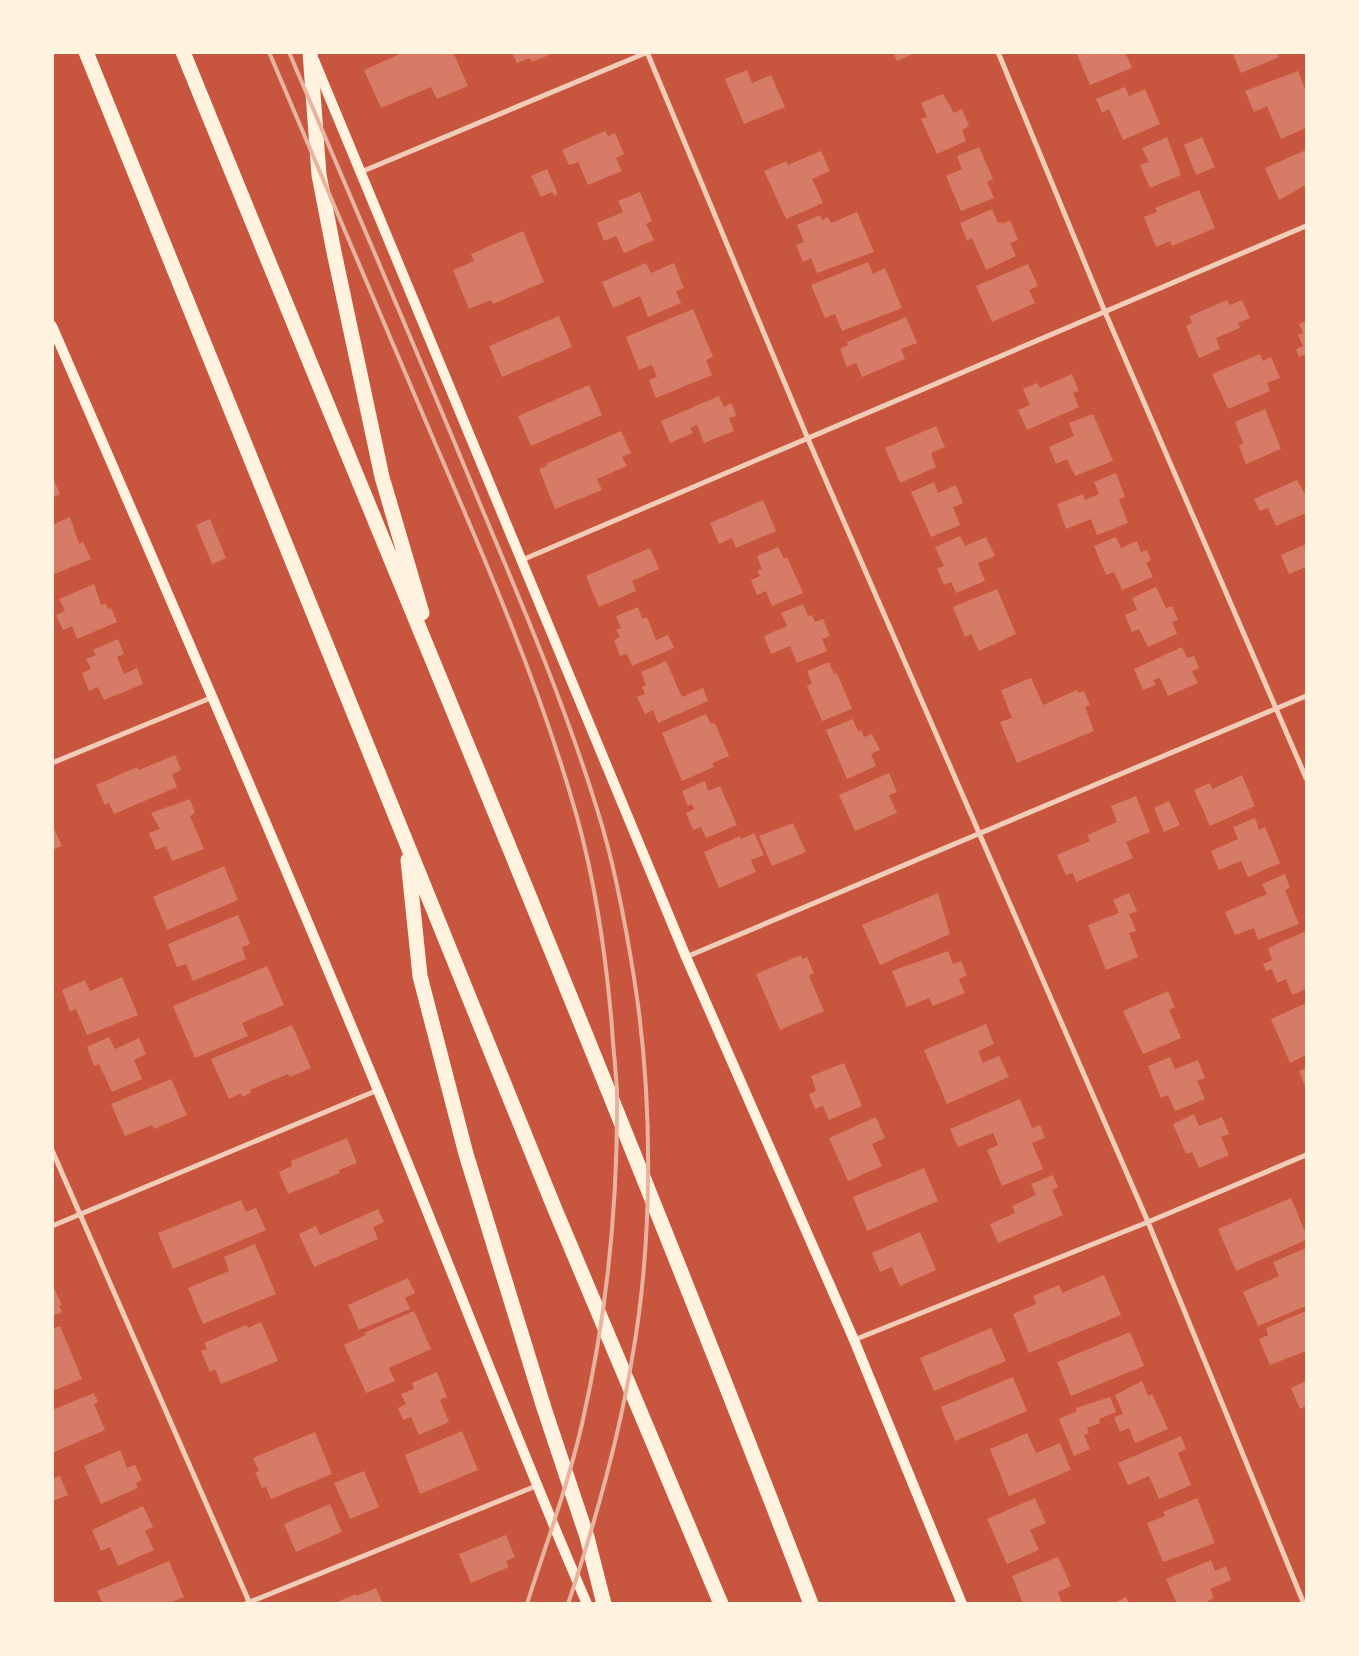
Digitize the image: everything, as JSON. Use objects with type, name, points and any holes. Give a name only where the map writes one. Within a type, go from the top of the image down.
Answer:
[{"type":"highway","points":[[86,52],[554,1207],[721,1604]]},
{"type":"highway","points":[[183,52],[443,684],[732,1396],[811,1604]]},
{"type":"highway","points":[[310,52],[319,175],[334,252],[382,476],[443,684]]},
{"type":"highway","points":[[406,841],[420,976],[466,1154],[544,1408],[587,1537],[604,1604]]},
{"type":"main road","points":[[310,52],[686,957],[854,1340],[962,1604]]},
{"type":"main road","points":[[52,326],[213,697],[378,1090],[536,1486],[587,1604]]},
{"type":"street","points":[[998,52],[1105,312],[1306,778]]},
{"type":"street","points":[[360,172],[647,53],[808,439],[1148,1222],[1304,1604]]},
{"type":"street","points":[[522,560],[1306,226]]},
{"type":"street","points":[[686,957],[1306,696]]},
{"type":"street","points":[[52,763],[213,697]]},
{"type":"street","points":[[52,1226],[378,1090]]},
{"type":"street","points":[[52,1150],[248,1603],[536,1486]]},
{"type":"street","points":[[854,1340],[1148,1222],[1306,1155]]},
{"type":"building","points":[[404,52],[453,52],[468,86],[437,99],[431,87],[381,108],[364,70]]},
{"type":"building","points":[[893,52],[918,52],[897,61]]},
{"type":"building","points":[[1076,52],[1125,52],[1132,68],[1090,85]]},
{"type":"building","points":[[1232,52],[1277,52],[1279,57],[1241,73]]},
{"type":"building","points":[[512,53],[554,53],[532,62],[530,58],[517,63]]},
{"type":"building","points":[[747,70],[752,83],[771,75],[785,107],[744,124],[725,79]]},
{"type":"building","points":[[1298,71],[1306,91],[1306,128],[1281,139],[1267,106],[1254,112],[1245,91]]},
{"type":"building","points":[[1125,87],[1129,96],[1145,89],[1160,124],[1123,140],[1109,109],[1102,113],[1096,99]]},
{"type":"building","points":[[943,94],[954,113],[962,109],[969,126],[962,130],[966,141],[937,154],[921,119],[927,117],[921,103]]},
{"type":"building","points":[[605,131],[608,136],[615,133],[624,154],[616,158],[622,171],[588,185],[578,162],[569,165],[562,150]]},
{"type":"building","points":[[1167,137],[1181,175],[1150,188],[1140,165],[1149,162],[1142,148]]},
{"type":"building","points":[[1202,137],[1215,167],[1196,175],[1184,145]]},
{"type":"building","points":[[979,147],[993,179],[987,182],[994,198],[961,211],[946,176],[962,169],[957,156]]},
{"type":"building","points":[[1306,150],[1306,185],[1279,200],[1265,168]]},
{"type":"building","points":[[821,151],[830,171],[812,179],[823,203],[786,219],[764,171],[786,161],[788,165]]},
{"type":"building","points":[[547,169],[558,194],[554,196],[552,192],[541,197],[531,176]]},
{"type":"building","points":[[1199,190],[1215,228],[1172,246],[1170,241],[1156,247],[1144,217],[1157,212],[1155,208]]},
{"type":"building","points":[[640,192],[652,221],[646,224],[654,240],[624,253],[616,236],[604,241],[597,223],[623,212],[618,201]]},
{"type":"building","points":[[992,209],[998,223],[1001,222],[1002,224],[1010,220],[1018,240],[1010,243],[1016,256],[986,270],[972,238],[967,241],[960,223]]},
{"type":"building","points":[[857,212],[874,252],[817,273],[811,258],[803,262],[796,245],[804,242],[797,225],[820,215],[822,220],[828,217],[831,223]]},
{"type":"building","points":[[523,231],[544,282],[493,304],[491,300],[469,309],[453,270],[474,261],[471,254]]},
{"type":"building","points":[[868,262],[873,274],[885,268],[902,308],[842,331],[835,314],[825,318],[811,285]]},
{"type":"building","points":[[646,263],[651,273],[674,263],[684,288],[676,291],[681,303],[648,317],[640,296],[613,308],[602,282]]},
{"type":"building","points":[[1028,264],[1038,286],[1029,290],[1035,303],[992,322],[976,286]]},
{"type":"building","points":[[1227,300],[1230,305],[1242,300],[1250,318],[1238,323],[1240,328],[1216,338],[1220,349],[1199,358],[1186,326],[1192,323],[1190,316]]},
{"type":"building","points":[[693,309],[713,357],[706,360],[712,375],[656,398],[649,380],[657,377],[652,365],[639,370],[626,337]]},
{"type":"building","points":[[559,316],[572,347],[502,377],[489,346]]},
{"type":"building","points":[[906,317],[917,343],[901,349],[905,359],[862,377],[856,363],[847,367],[840,349],[848,345],[847,342]]},
{"type":"building","points":[[1306,321],[1306,354],[1299,357],[1296,349],[1303,346],[1298,335],[1303,333],[1299,324]]},
{"type":"building","points":[[1260,354],[1263,361],[1271,357],[1280,378],[1267,383],[1270,391],[1228,409],[1212,374]]},
{"type":"building","points":[[1072,374],[1079,391],[1073,393],[1079,407],[1027,430],[1018,410],[1030,405],[1023,389],[1037,383],[1040,388]]},
{"type":"building","points":[[589,385],[602,415],[531,446],[518,416]]},
{"type":"building","points":[[719,396],[724,407],[731,403],[734,409],[736,416],[729,418],[734,431],[704,443],[697,425],[690,428],[693,433],[670,443],[661,421]]},
{"type":"building","points":[[1265,409],[1281,449],[1246,464],[1239,446],[1243,443],[1235,422]]},
{"type":"building","points":[[1093,414],[1113,461],[1075,476],[1067,459],[1056,464],[1049,447],[1074,436],[1069,423]]},
{"type":"building","points":[[936,426],[945,447],[931,453],[936,467],[900,483],[885,448]]},
{"type":"building","points":[[621,431],[631,453],[622,457],[627,466],[597,479],[602,490],[555,509],[539,469],[547,466],[546,464]]},
{"type":"building","points":[[1116,473],[1125,497],[1119,499],[1128,523],[1097,535],[1091,519],[1066,529],[1057,504],[1083,494],[1085,500],[1099,494],[1094,482]]},
{"type":"building","points":[[52,476],[60,494],[52,498]]},
{"type":"building","points":[[1297,480],[1306,496],[1306,513],[1276,526],[1268,508],[1260,511],[1254,499]]},
{"type":"building","points":[[934,482],[938,493],[956,485],[963,503],[953,507],[960,525],[931,537],[911,492]]},
{"type":"building","points":[[763,500],[776,531],[736,548],[732,538],[719,544],[710,523]]},
{"type":"building","points":[[70,517],[79,544],[83,542],[91,559],[52,575],[52,525]]},
{"type":"building","points":[[210,519],[226,558],[212,564],[196,525]]},
{"type":"building","points":[[960,536],[965,546],[986,537],[995,556],[978,563],[985,581],[956,593],[951,582],[944,585],[937,569],[944,566],[935,547]]},
{"type":"building","points":[[1116,537],[1121,548],[1137,541],[1141,552],[1147,550],[1151,560],[1146,563],[1153,577],[1122,590],[1114,572],[1106,575],[1094,546]]},
{"type":"building","points":[[1306,544],[1306,567],[1289,574],[1281,555]]},
{"type":"building","points":[[778,547],[784,559],[787,557],[803,593],[772,606],[766,591],[757,595],[751,580],[760,576],[757,571],[762,569],[757,556]]},
{"type":"building","points":[[650,548],[659,569],[632,581],[636,591],[599,607],[586,576]]},
{"type":"building","points":[[94,584],[101,605],[106,604],[108,609],[111,608],[117,622],[77,639],[72,626],[63,630],[56,615],[65,611],[59,599]]},
{"type":"building","points":[[1156,587],[1166,608],[1172,606],[1178,620],[1172,622],[1177,634],[1148,647],[1139,629],[1132,632],[1125,615],[1137,610],[1132,598]]},
{"type":"building","points":[[997,589],[1016,634],[979,651],[971,634],[965,637],[953,607]]},
{"type":"building","points":[[803,604],[808,616],[812,615],[815,622],[823,619],[830,636],[822,639],[827,651],[797,663],[790,646],[771,654],[764,636],[787,626],[781,613]]},
{"type":"building","points":[[638,607],[642,619],[647,617],[656,640],[668,635],[674,648],[632,666],[627,654],[620,656],[614,640],[620,637],[616,630],[621,628],[616,616]]},
{"type":"building","points":[[118,639],[124,654],[117,657],[124,674],[137,668],[143,684],[104,700],[98,687],[89,691],[82,673],[91,669],[86,659],[96,655],[93,650]]},
{"type":"building","points":[[1182,647],[1187,658],[1194,656],[1199,668],[1192,671],[1198,683],[1168,696],[1160,678],[1153,680],[1156,685],[1143,690],[1134,669]]},
{"type":"building","points":[[666,661],[682,697],[703,688],[708,701],[658,723],[653,710],[645,714],[637,697],[645,694],[642,687],[646,685],[641,672]]},
{"type":"building","points":[[829,662],[834,674],[837,673],[852,709],[822,721],[807,686],[812,683],[807,671]]},
{"type":"building","points":[[1031,678],[1043,705],[1077,690],[1079,693],[1084,691],[1090,705],[1085,707],[1094,731],[1017,763],[1000,722],[1012,718],[1001,690]]},
{"type":"building","points":[[706,714],[711,724],[715,723],[729,756],[712,763],[714,767],[682,781],[662,733]]},
{"type":"building","points":[[853,719],[858,732],[861,730],[864,737],[872,734],[880,750],[871,754],[876,766],[847,779],[826,730]]},
{"type":"building","points":[[175,755],[181,770],[172,774],[177,787],[114,814],[109,803],[105,805],[96,785],[137,767],[139,770]]},
{"type":"building","points":[[889,773],[897,792],[889,795],[897,813],[855,831],[839,795]]},
{"type":"building","points":[[1242,775],[1255,806],[1210,826],[1194,790],[1210,783],[1212,789]]},
{"type":"building","points":[[705,781],[708,791],[720,786],[737,825],[706,838],[701,827],[693,830],[686,813],[694,809],[692,804],[688,806],[682,791]]},
{"type":"building","points":[[1136,796],[1150,832],[1126,842],[1133,858],[1076,882],[1073,873],[1066,875],[1057,855],[1090,841],[1087,835],[1117,822],[1111,806]]},
{"type":"building","points":[[190,799],[195,813],[190,816],[204,849],[172,861],[166,846],[156,850],[149,833],[160,829],[151,813]]},
{"type":"building","points":[[1169,801],[1180,825],[1164,832],[1154,808]]},
{"type":"building","points":[[1255,818],[1259,830],[1265,827],[1280,863],[1248,877],[1241,861],[1219,870],[1211,851],[1238,839],[1233,827]]},
{"type":"building","points":[[793,823],[806,852],[772,866],[759,836]]},
{"type":"building","points":[[52,824],[62,846],[52,850]]},
{"type":"building","points":[[754,833],[764,855],[751,860],[756,872],[719,888],[704,852],[740,836],[741,839]]},
{"type":"building","points":[[224,866],[238,900],[167,930],[153,897]]},
{"type":"building","points":[[1285,874],[1290,888],[1285,890],[1299,924],[1258,940],[1254,928],[1235,935],[1225,912],[1267,894],[1262,884]]},
{"type":"building","points":[[938,893],[950,934],[880,965],[862,925]]},
{"type":"building","points":[[1129,893],[1137,911],[1129,914],[1136,931],[1129,933],[1138,957],[1106,970],[1088,925],[1119,913],[1113,900]]},
{"type":"building","points":[[238,915],[250,944],[242,947],[246,959],[193,981],[186,964],[177,967],[168,944]]},
{"type":"building","points":[[1306,931],[1306,989],[1292,995],[1286,979],[1277,983],[1272,969],[1266,971],[1263,964],[1272,960],[1268,948]]},
{"type":"building","points":[[948,951],[953,964],[961,961],[967,975],[959,979],[965,993],[933,1006],[929,998],[907,1007],[892,971]]},
{"type":"building","points":[[801,955],[802,959],[807,957],[814,973],[809,976],[824,1011],[780,1030],[756,974]]},
{"type":"building","points":[[267,966],[284,1005],[242,1023],[248,1036],[195,1058],[173,1006]]},
{"type":"building","points":[[122,977],[138,1015],[87,1035],[76,1009],[70,1012],[62,990],[85,980],[90,991]]},
{"type":"building","points":[[1168,991],[1175,1007],[1169,1010],[1181,1038],[1143,1054],[1123,1011]]},
{"type":"building","points":[[1306,1003],[1306,1055],[1290,1063],[1271,1019]]},
{"type":"building","points":[[986,1024],[994,1044],[978,1051],[983,1063],[999,1056],[1009,1077],[947,1104],[924,1050]]},
{"type":"building","points":[[292,1025],[311,1068],[290,1077],[288,1074],[250,1090],[251,1093],[242,1097],[241,1093],[229,1099],[211,1059]]},
{"type":"building","points":[[109,1037],[115,1049],[139,1038],[146,1054],[134,1060],[142,1079],[112,1092],[99,1064],[94,1066],[87,1047]]},
{"type":"building","points":[[1170,1057],[1175,1069],[1198,1060],[1205,1078],[1197,1081],[1205,1099],[1175,1111],[1168,1095],[1161,1098],[1148,1066]]},
{"type":"building","points":[[844,1063],[862,1106],[829,1120],[823,1106],[815,1109],[809,1094],[816,1091],[811,1076]]},
{"type":"building","points":[[1306,1068],[1306,1089],[1299,1071]]},
{"type":"building","points":[[171,1079],[187,1115],[154,1129],[152,1125],[125,1136],[111,1104]]},
{"type":"building","points":[[1020,1099],[1032,1128],[1040,1125],[1045,1138],[1032,1143],[1043,1169],[1002,1186],[987,1150],[998,1145],[993,1133],[958,1147],[950,1129]]},
{"type":"building","points":[[1194,1114],[1199,1126],[1222,1117],[1229,1134],[1221,1137],[1229,1155],[1199,1168],[1192,1152],[1186,1154],[1173,1124]]},
{"type":"building","points":[[876,1117],[885,1138],[872,1144],[882,1166],[848,1181],[829,1138]]},
{"type":"building","points":[[347,1138],[357,1163],[339,1170],[340,1173],[288,1194],[279,1172],[292,1166],[291,1161]]},
{"type":"building","points":[[924,1168],[938,1201],[867,1231],[853,1197]]},
{"type":"building","points":[[1053,1175],[1058,1187],[1052,1190],[1063,1215],[998,1243],[990,1224],[1015,1213],[1012,1206],[1036,1195],[1031,1184]]},
{"type":"building","points":[[1291,1198],[1306,1234],[1306,1240],[1236,1271],[1218,1229]]},
{"type":"building","points":[[241,1200],[246,1212],[256,1208],[266,1230],[173,1269],[158,1233]]},
{"type":"building","points":[[378,1209],[384,1222],[373,1227],[378,1239],[314,1267],[299,1234],[316,1226],[320,1235]]},
{"type":"building","points":[[920,1232],[936,1270],[900,1286],[892,1267],[880,1272],[872,1253]]},
{"type":"building","points":[[255,1244],[276,1294],[203,1324],[188,1288],[229,1271],[224,1257]]},
{"type":"building","points":[[1306,1248],[1306,1306],[1258,1326],[1243,1292],[1279,1276],[1273,1262]]},
{"type":"building","points":[[1104,1275],[1121,1315],[1029,1353],[1013,1314],[1036,1304],[1033,1296],[1059,1285],[1062,1293]]},
{"type":"building","points":[[408,1278],[415,1293],[405,1298],[410,1309],[359,1330],[348,1305]]},
{"type":"building","points":[[52,1284],[62,1305],[59,1306],[62,1312],[52,1316]]},
{"type":"building","points":[[414,1311],[431,1349],[389,1368],[395,1381],[366,1393],[344,1345],[366,1335],[364,1333]]},
{"type":"building","points":[[1306,1311],[1306,1351],[1270,1365],[1259,1339],[1268,1335],[1266,1328]]},
{"type":"building","points":[[261,1322],[278,1361],[221,1384],[215,1369],[210,1372],[201,1351],[207,1349],[204,1343],[246,1325],[248,1328]]},
{"type":"building","points":[[60,1326],[82,1379],[52,1391],[52,1329]]},
{"type":"building","points":[[991,1328],[1006,1361],[934,1391],[920,1358]]},
{"type":"building","points":[[1130,1332],[1144,1366],[1071,1396],[1057,1362]]},
{"type":"building","points":[[437,1372],[447,1397],[440,1400],[449,1422],[419,1435],[411,1417],[403,1420],[398,1408],[406,1404],[401,1394],[414,1389],[412,1383]]},
{"type":"building","points":[[1013,1377],[1027,1411],[955,1441],[941,1407]]},
{"type":"building","points":[[1142,1381],[1148,1396],[1152,1394],[1168,1429],[1135,1443],[1129,1428],[1120,1432],[1114,1417],[1123,1414],[1115,1395]]},
{"type":"building","points":[[1306,1381],[1306,1406],[1300,1409],[1291,1388]]},
{"type":"building","points":[[94,1393],[98,1402],[94,1404],[105,1430],[52,1453],[52,1410]]},
{"type":"building","points":[[1110,1397],[1116,1412],[1099,1419],[1100,1423],[1087,1428],[1089,1433],[1084,1435],[1090,1449],[1074,1456],[1059,1419],[1077,1411],[1076,1408]]},
{"type":"building","points":[[462,1431],[478,1470],[420,1494],[405,1455]]},
{"type":"building","points":[[315,1432],[332,1474],[271,1499],[266,1487],[262,1488],[255,1472],[259,1471],[253,1458]]},
{"type":"building","points":[[1027,1433],[1036,1453],[1060,1443],[1071,1470],[1009,1496],[990,1449]]},
{"type":"building","points":[[1181,1436],[1186,1449],[1178,1453],[1191,1485],[1159,1499],[1149,1476],[1128,1485],[1118,1463]]},
{"type":"building","points":[[120,1450],[127,1468],[135,1465],[142,1480],[136,1483],[138,1488],[101,1504],[84,1466]]},
{"type":"building","points":[[364,1471],[379,1507],[350,1519],[334,1483]]},
{"type":"building","points":[[53,1475],[54,1478],[60,1476],[68,1495],[53,1501]]},
{"type":"building","points":[[1035,1498],[1046,1523],[1030,1530],[1039,1550],[1007,1564],[987,1519]]},
{"type":"building","points":[[1197,1498],[1215,1543],[1163,1562],[1147,1523],[1165,1516],[1163,1512]]},
{"type":"building","points":[[330,1504],[342,1532],[296,1552],[284,1524]]},
{"type":"building","points":[[143,1506],[153,1527],[145,1531],[154,1550],[118,1566],[110,1547],[101,1551],[92,1530]]},
{"type":"building","points":[[506,1535],[515,1557],[506,1561],[509,1567],[471,1583],[459,1554]]},
{"type":"building","points":[[1058,1557],[1071,1586],[1058,1592],[1062,1604],[1023,1604],[1012,1576]]},
{"type":"building","points":[[1211,1560],[1215,1571],[1226,1566],[1231,1580],[1210,1589],[1214,1598],[1202,1604],[1177,1604],[1166,1579]]},
{"type":"building","points":[[169,1561],[184,1597],[167,1604],[103,1604],[97,1591]]},
{"type":"building","points":[[376,1588],[383,1604],[333,1604],[355,1594],[356,1596]]},
{"type":"building","points":[[1126,1597],[1129,1604],[1112,1604]]},
{"type":"railway","points":[[269,52],[474,535],[530,675],[563,769],[577,817],[590,869],[599,921],[610,1000],[617,1092],[617,1134],[609,1259],[598,1342],[582,1424],[563,1492],[527,1604]]},
{"type":"railway","points":[[289,52],[433,391],[557,693],[585,770],[603,830],[615,874],[628,940],[641,1029],[645,1076],[648,1172],[644,1268],[632,1359],[613,1452],[568,1604]]}]
